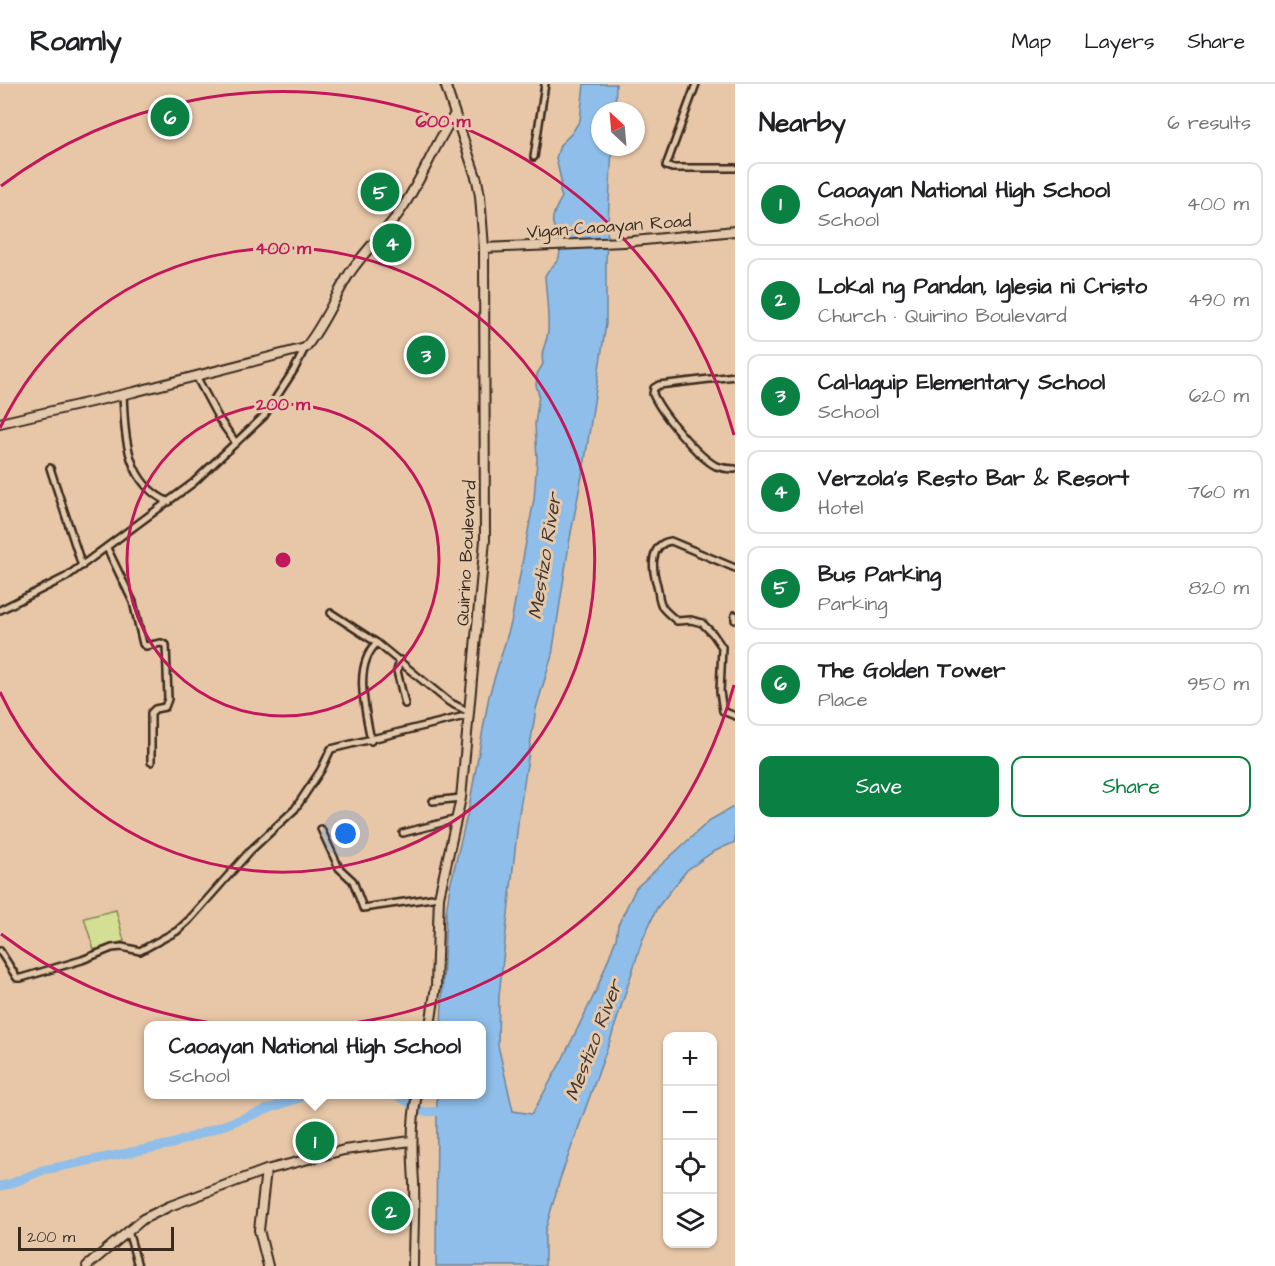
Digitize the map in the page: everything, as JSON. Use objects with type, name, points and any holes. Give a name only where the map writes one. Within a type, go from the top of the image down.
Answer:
[{"type":"street","name":"Quirino Boulevard","points":[[431,1021],[436,986],[439,897],[461,798],[485,540],[484,248],[479,187],[445,84]]},
{"type":"street","points":[[534,157],[546,84]]},
{"type":"street","points":[[696,84],[666,166],[672,168],[735,168]]},
{"type":"street","points":[[0,610],[60,581],[107,548],[194,483],[264,416],[294,370],[305,348],[320,329],[334,297],[352,269],[396,217],[455,114]]},
{"type":"street","name":"Vigan-Caoayan Road","points":[[484,248],[624,242],[735,231]]},
{"type":"street","points":[[0,423],[305,348]]},
{"type":"street","points":[[196,376],[219,419],[236,443]]},
{"type":"street","points":[[735,376],[659,385],[654,387],[653,394],[670,421],[704,458],[716,466],[735,469]]},
{"type":"street","points":[[123,394],[126,432],[135,468],[141,480],[153,494],[169,502]]},
{"type":"street","points":[[50,468],[82,566]]},
{"type":"street","points":[[735,568],[671,541],[661,545],[652,563],[659,600],[663,608],[677,621],[692,620],[702,623],[722,647],[720,665],[723,711],[735,716]]},
{"type":"street","points":[[107,548],[133,602],[143,644],[146,646],[161,643],[166,645],[168,699],[165,707],[155,709],[151,713],[150,762]]},
{"type":"street","points":[[331,613],[377,643],[448,702],[469,714]]},
{"type":"street","points":[[371,741],[363,674],[367,657],[377,643]]},
{"type":"street","points":[[400,660],[397,670],[405,704]]},
{"type":"street","points":[[0,951],[13,975],[21,978],[82,960],[112,948],[122,947],[140,951],[166,938],[189,920],[250,851],[295,809],[321,770],[331,749],[371,741],[469,714]]},
{"type":"street","points":[[433,801],[461,798]]},
{"type":"street","points":[[403,833],[457,819]]},
{"type":"street","points":[[321,829],[339,868],[353,881],[363,908],[439,897]]},
{"type":"street","points":[[413,1266],[414,1194],[411,1141],[415,1099]]},
{"type":"street","points":[[87,1266],[143,1219],[170,1206],[266,1170],[344,1150],[411,1141]]},
{"type":"street","points":[[266,1170],[259,1230],[268,1266]]},
{"type":"street","points":[[128,1231],[138,1266]]},
{"type":"green space","points":[[116,910],[124,941],[94,950],[84,918]]},
{"type":"water","name":"Mestizo River","points":[[584,84],[616,84],[615,102],[591,102],[591,156],[612,156],[606,260],[606,324],[552,655],[536,709],[519,814],[499,996],[498,1045],[513,1111],[532,1114],[562,1060],[596,991],[616,939],[618,925],[636,888],[710,820],[735,806],[735,842],[713,852],[687,870],[657,908],[642,941],[612,1035],[560,1179],[545,1231],[545,1266],[436,1266],[437,1099],[486,1099],[486,1021],[441,1021],[446,913],[450,886],[469,807],[489,696],[511,623],[534,499],[537,459],[535,424],[539,395],[536,385],[537,374],[543,364],[542,354],[548,331],[545,276],[558,260],[560,253],[553,224],[555,210],[562,197],[556,158],[560,145],[572,133],[580,120]]},
{"type":"waterway","points":[[0,1186],[43,1170],[172,1144],[296,1099]]},
{"type":"waterway","points":[[403,1099],[424,1112],[447,1111]]},
{"type":"place","name":"The Golden Tower","points":[[170,117]]},
{"type":"place","name":"Bus Parking","points":[[380,192]]},
{"type":"place","name":"Verzola's Resto Bar & Resort","points":[[392,243]]},
{"type":"place","name":"Cal-laguip Elementary School","points":[[426,355]]},
{"type":"place","name":"Caoayan National High School","points":[[315,1141]]},
{"type":"place","name":"Lokal ng Pandan, Iglesia ni Cristo","points":[[391,1211]]}]
